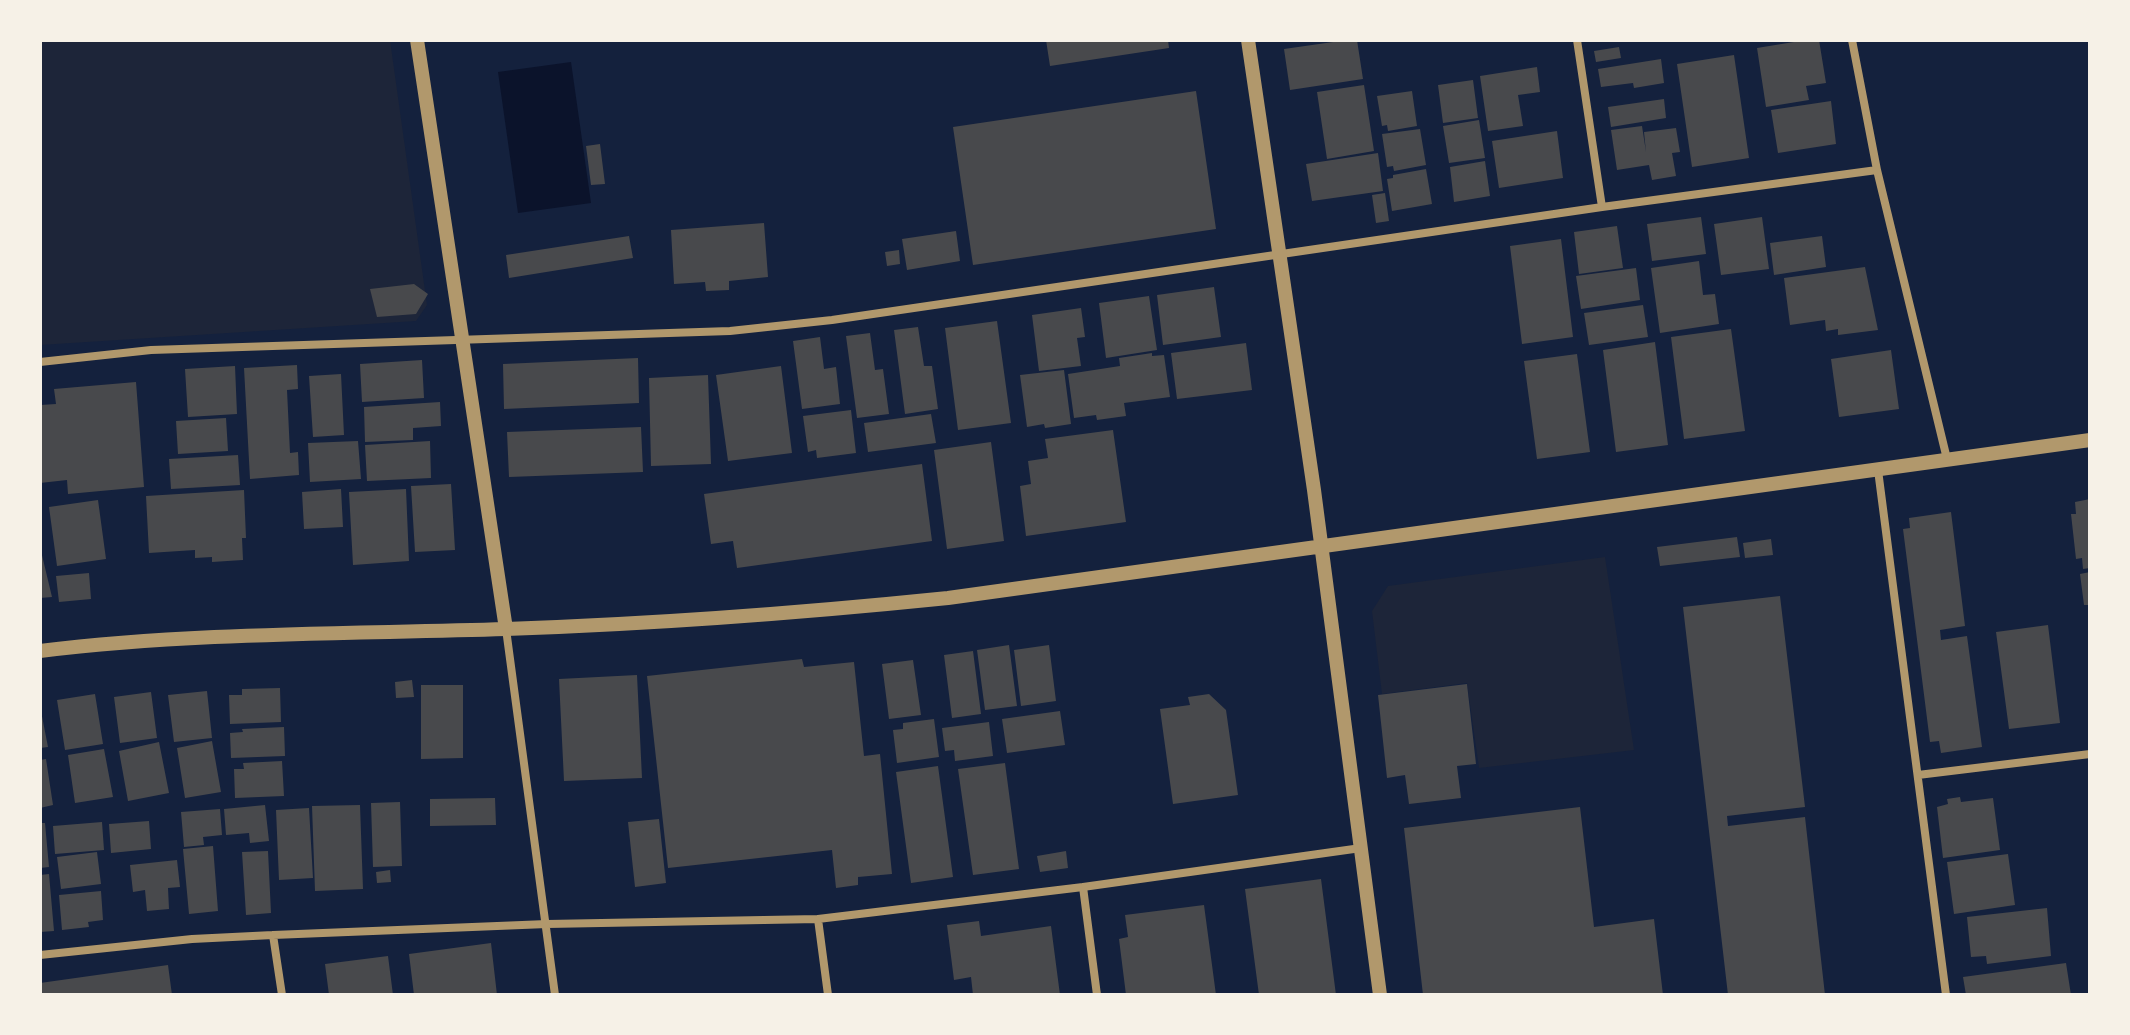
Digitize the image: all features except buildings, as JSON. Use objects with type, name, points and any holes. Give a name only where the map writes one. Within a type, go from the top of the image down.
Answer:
[{"type":"street","points":[[417,40],[506,629],[555,995]]},
{"type":"street","points":[[1248,40],[1321,545],[1380,995]]},
{"type":"street","points":[[1577,40],[1602,207]]},
{"type":"street","points":[[1852,40],[1877,170],[1947,459]]},
{"type":"street","points":[[40,362],[151,350],[730,331],[832,320],[1602,207],[1877,170]]},
{"type":"street","points":[[40,651],[174,639],[506,629],[810,612],[948,598],[2090,440]]},
{"type":"street","points":[[1878,470],[1946,995]]},
{"type":"street","points":[[1918,775],[2090,754]]},
{"type":"street","points":[[40,955],[192,939],[273,935],[547,924],[818,919],[1083,887],[1361,848]]},
{"type":"street","points":[[1083,887],[1097,995]]},
{"type":"street","points":[[818,919],[828,995]]},
{"type":"street","points":[[273,935],[282,995]]},
{"type":"shaded area","points":[[40,40],[390,40],[427,305],[416,321],[40,345]]},
{"type":"shaded area","points":[[571,62],[591,203],[518,213],[498,72]]},
{"type":"shaded area","points":[[1605,557],[1634,750],[1479,768],[1467,683],[1382,694],[1372,611],[1388,586]]}]
